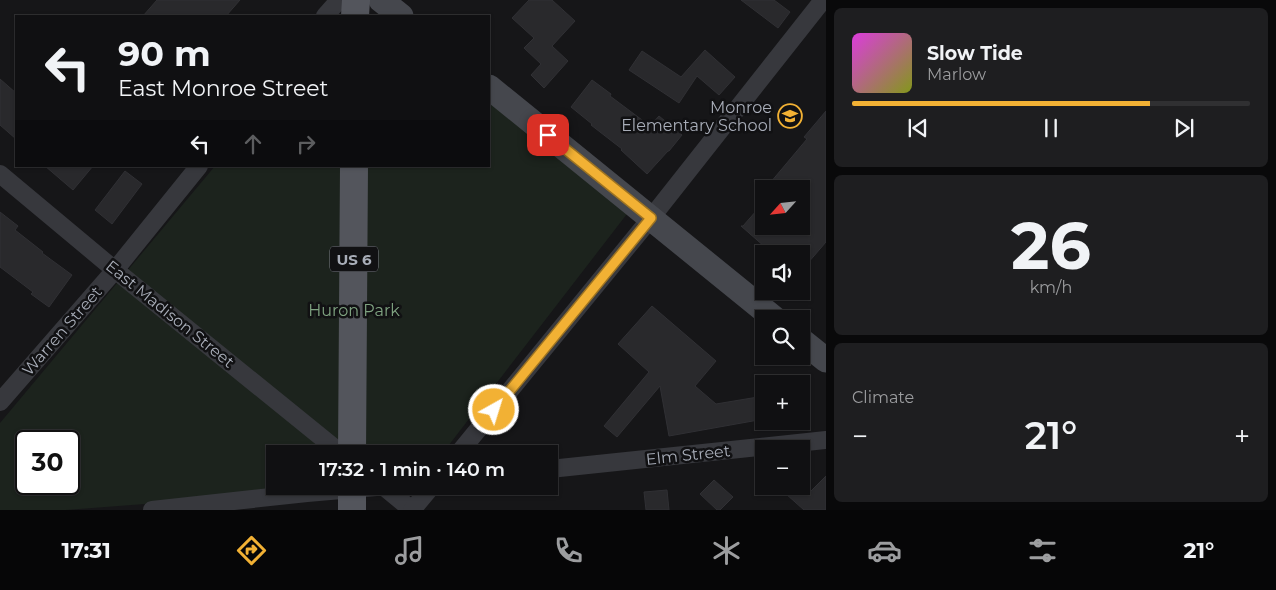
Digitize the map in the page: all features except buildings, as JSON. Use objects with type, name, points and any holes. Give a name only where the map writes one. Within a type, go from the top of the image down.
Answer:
[{"type":"main road","points":[[356,0],[356,15]]},
{"type":"main road","points":[[381,0],[400,15]]},
{"type":"main road","points":[[490,88],[764,310]]},
{"type":"main road","name":"US 6","points":[[352,445],[354,167]]},
{"type":"main road","points":[[810,347],[826,360]]},
{"type":"street","points":[[326,15],[338,0]]},
{"type":"street","points":[[465,445],[651,218],[823,0]]},
{"type":"street","name":"Warren Street","points":[[0,402],[115,270],[198,167]]},
{"type":"street","name":"East Madison Street","points":[[0,174],[331,445]]},
{"type":"street","name":"Elm Street","points":[[558,468],[826,440]]},
{"type":"street","points":[[152,510],[352,495]]},
{"type":"street","points":[[394,495],[412,510],[424,495]]},
{"type":"green space","name":"Huron Park","points":[[490,100],[630,210],[449,445],[266,445],[266,495],[66,510],[0,510],[0,423],[214,167],[490,167]]},
{"type":"place","name":"Monroe Elementary School","points":[[790,116]]},
{"type":"route","points":[[494,410],[651,218],[548,135]]}]
